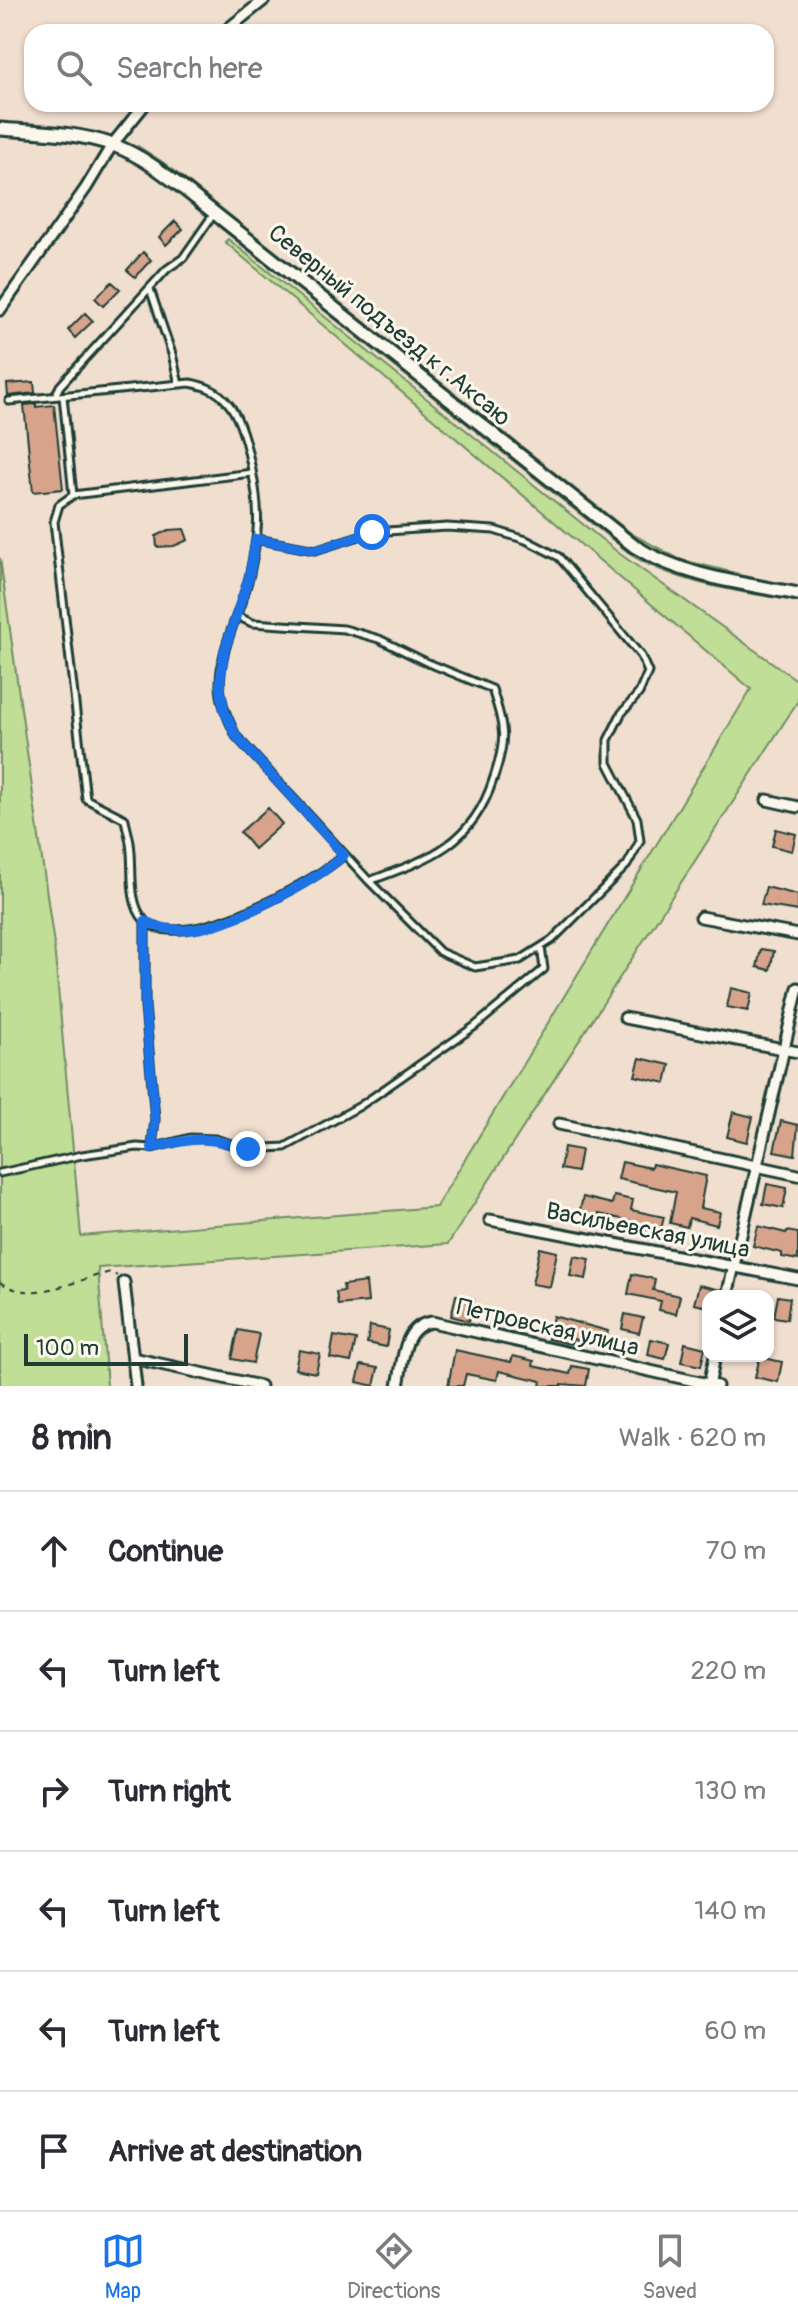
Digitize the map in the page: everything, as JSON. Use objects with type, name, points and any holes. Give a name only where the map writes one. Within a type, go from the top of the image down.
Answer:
[{"type":"street","points":[[234,24],[264,0]]},
{"type":"street","points":[[0,310],[86,188],[112,145],[139,112]]},
{"type":"street","name":"Северный подъезд к г.Аксаю","points":[[0,129],[64,134],[112,145],[151,164],[634,546],[676,568],[798,594]]},
{"type":"street","points":[[767,800],[798,807]]},
{"type":"street","points":[[701,917],[798,935]]},
{"type":"street","points":[[728,1290],[798,988]]},
{"type":"street","points":[[625,1018],[798,1052]]},
{"type":"street","points":[[559,1124],[798,1175]]},
{"type":"street","name":"Васильевская улица","points":[[490,1220],[798,1279]]},
{"type":"street","points":[[124,1282],[136,1386]]},
{"type":"street","name":"Петровская улица","points":[[398,1386],[407,1344],[417,1326],[441,1322],[712,1386]]},
{"type":"street","points":[[133,1358],[260,1386]]},
{"type":"street","points":[[712,1386],[714,1362]]},
{"type":"lane","points":[[55,397],[60,386],[167,269],[183,258],[214,213]]},
{"type":"lane","points":[[150,288],[179,384]]},
{"type":"lane","points":[[9,401],[190,383],[210,388],[227,402],[240,421],[252,473],[258,528],[249,577],[224,652],[220,685],[224,710],[236,736],[344,855],[440,952],[475,967],[520,960],[552,940],[627,865],[640,841],[637,819],[608,763],[608,740],[621,714],[639,693],[648,672],[641,656],[559,557],[526,540],[494,530],[447,527],[372,532],[315,550],[256,539]]},
{"type":"lane","points":[[63,396],[73,495]]},
{"type":"lane","points":[[152,1148],[155,1119],[145,1006],[145,921],[135,904],[125,819],[86,799],[54,522],[59,505],[73,495],[252,473]]},
{"type":"lane","points":[[237,616],[252,623],[344,629],[379,639],[492,689],[503,721],[505,747],[485,806],[462,836],[412,866],[369,881]]},
{"type":"lane","points":[[145,921],[162,930],[189,930],[237,916],[327,870],[344,855]]},
{"type":"lane","points":[[0,1173],[82,1155],[137,1147],[152,1148],[190,1138],[215,1139],[248,1149],[285,1147],[360,1106],[475,1026],[544,969],[541,947]]},
{"type":"path","points":[[0,1282],[13,1292],[51,1289],[111,1272],[124,1282]]},
{"type":"green space","points":[[138,146],[164,163],[632,534],[679,559],[739,574],[715,574],[701,570],[638,542],[136,149]]},
{"type":"green space","points":[[218,226],[225,228],[640,557],[697,579],[798,599],[798,602],[693,581],[634,557]]},
{"type":"green space","points":[[228,239],[620,554],[798,681],[798,701],[448,1244],[98,1268],[107,1386],[0,1386],[0,558],[54,945],[81,1236],[436,1207],[751,689],[225,242]]},
{"type":"building","points":[[175,221],[183,229],[166,245],[159,237]]},
{"type":"building","points":[[143,252],[151,260],[135,277],[127,270]]},
{"type":"building","points":[[112,282],[120,289],[103,306],[95,298]]},
{"type":"building","points":[[85,313],[93,321],[75,338],[68,330]]},
{"type":"building","points":[[34,382],[35,393],[8,396],[7,384]]},
{"type":"building","points":[[36,404],[36,407],[54,405],[63,489],[33,492],[24,405]]},
{"type":"building","points":[[184,529],[188,540],[174,546],[157,547],[156,536],[169,530]]},
{"type":"building","points":[[268,808],[282,824],[254,849],[240,832]]},
{"type":"building","points":[[776,829],[796,834],[792,851],[772,846]]},
{"type":"building","points":[[766,887],[798,895],[798,911],[761,905]]},
{"type":"building","points":[[761,949],[774,951],[770,970],[757,967]]},
{"type":"building","points":[[731,988],[752,993],[748,1011],[727,1007]]},
{"type":"building","points":[[640,1058],[670,1065],[666,1083],[635,1076]]},
{"type":"building","points":[[733,1112],[753,1117],[747,1142],[727,1137]]},
{"type":"building","points":[[781,1121],[798,1125],[795,1155],[774,1151]]},
{"type":"building","points":[[564,1147],[581,1150],[577,1172],[560,1169]]},
{"type":"building","points":[[622,1162],[651,1168],[652,1164],[706,1176],[700,1208],[720,1212],[717,1225],[689,1218],[687,1227],[670,1223],[676,1192],[618,1179]]},
{"type":"building","points":[[767,1184],[787,1188],[783,1208],[763,1204]]},
{"type":"building","points":[[614,1196],[633,1200],[631,1210],[664,1217],[660,1233],[639,1228],[640,1223],[599,1214],[598,1218],[579,1214],[583,1197],[612,1204]]},
{"type":"building","points":[[758,1226],[798,1233],[798,1260],[753,1246]]},
{"type":"building","points":[[540,1248],[557,1252],[550,1287],[532,1284]]},
{"type":"building","points":[[574,1256],[590,1259],[586,1279],[570,1276]]},
{"type":"building","points":[[632,1274],[655,1279],[653,1290],[680,1296],[676,1314],[659,1310],[661,1301],[628,1294]]},
{"type":"building","points":[[366,1282],[368,1302],[338,1305],[336,1292],[344,1291],[343,1285]]},
{"type":"building","points":[[699,1285],[721,1290],[702,1290],[702,1306],[694,1304]]},
{"type":"building","points":[[456,1295],[474,1300],[469,1321],[451,1316]]},
{"type":"building","points":[[778,1296],[790,1298],[787,1319],[774,1317]]},
{"type":"building","points":[[625,1314],[643,1318],[639,1333],[622,1329]]},
{"type":"building","points":[[553,1316],[608,1331],[605,1346],[572,1339],[571,1344],[548,1339]]},
{"type":"building","points":[[370,1326],[389,1330],[386,1347],[367,1343]]},
{"type":"building","points":[[238,1330],[259,1334],[253,1363],[232,1359]]},
{"type":"building","points":[[334,1336],[356,1340],[351,1362],[330,1358]]},
{"type":"building","points":[[651,1339],[669,1343],[665,1359],[648,1355]]},
{"type":"building","points":[[685,1343],[702,1347],[701,1366],[681,1362]]},
{"type":"building","points":[[299,1350],[320,1354],[316,1373],[295,1369]]},
{"type":"building","points":[[455,1350],[511,1362],[513,1356],[534,1361],[533,1366],[570,1374],[572,1366],[589,1369],[586,1386],[540,1386],[541,1381],[499,1371],[497,1380],[466,1374],[463,1386],[448,1386]]},
{"type":"building","points":[[759,1362],[782,1362],[778,1382],[755,1377]]},
{"type":"building","points":[[361,1365],[378,1368],[374,1386],[357,1382]]},
{"type":"route","points":[[248,1149],[215,1139],[190,1138],[152,1148],[154,1084],[145,1006],[145,921],[162,930],[189,930],[237,916],[327,870],[344,855],[236,736],[224,710],[220,685],[224,652],[242,602],[256,539],[315,550],[372,532]]}]
